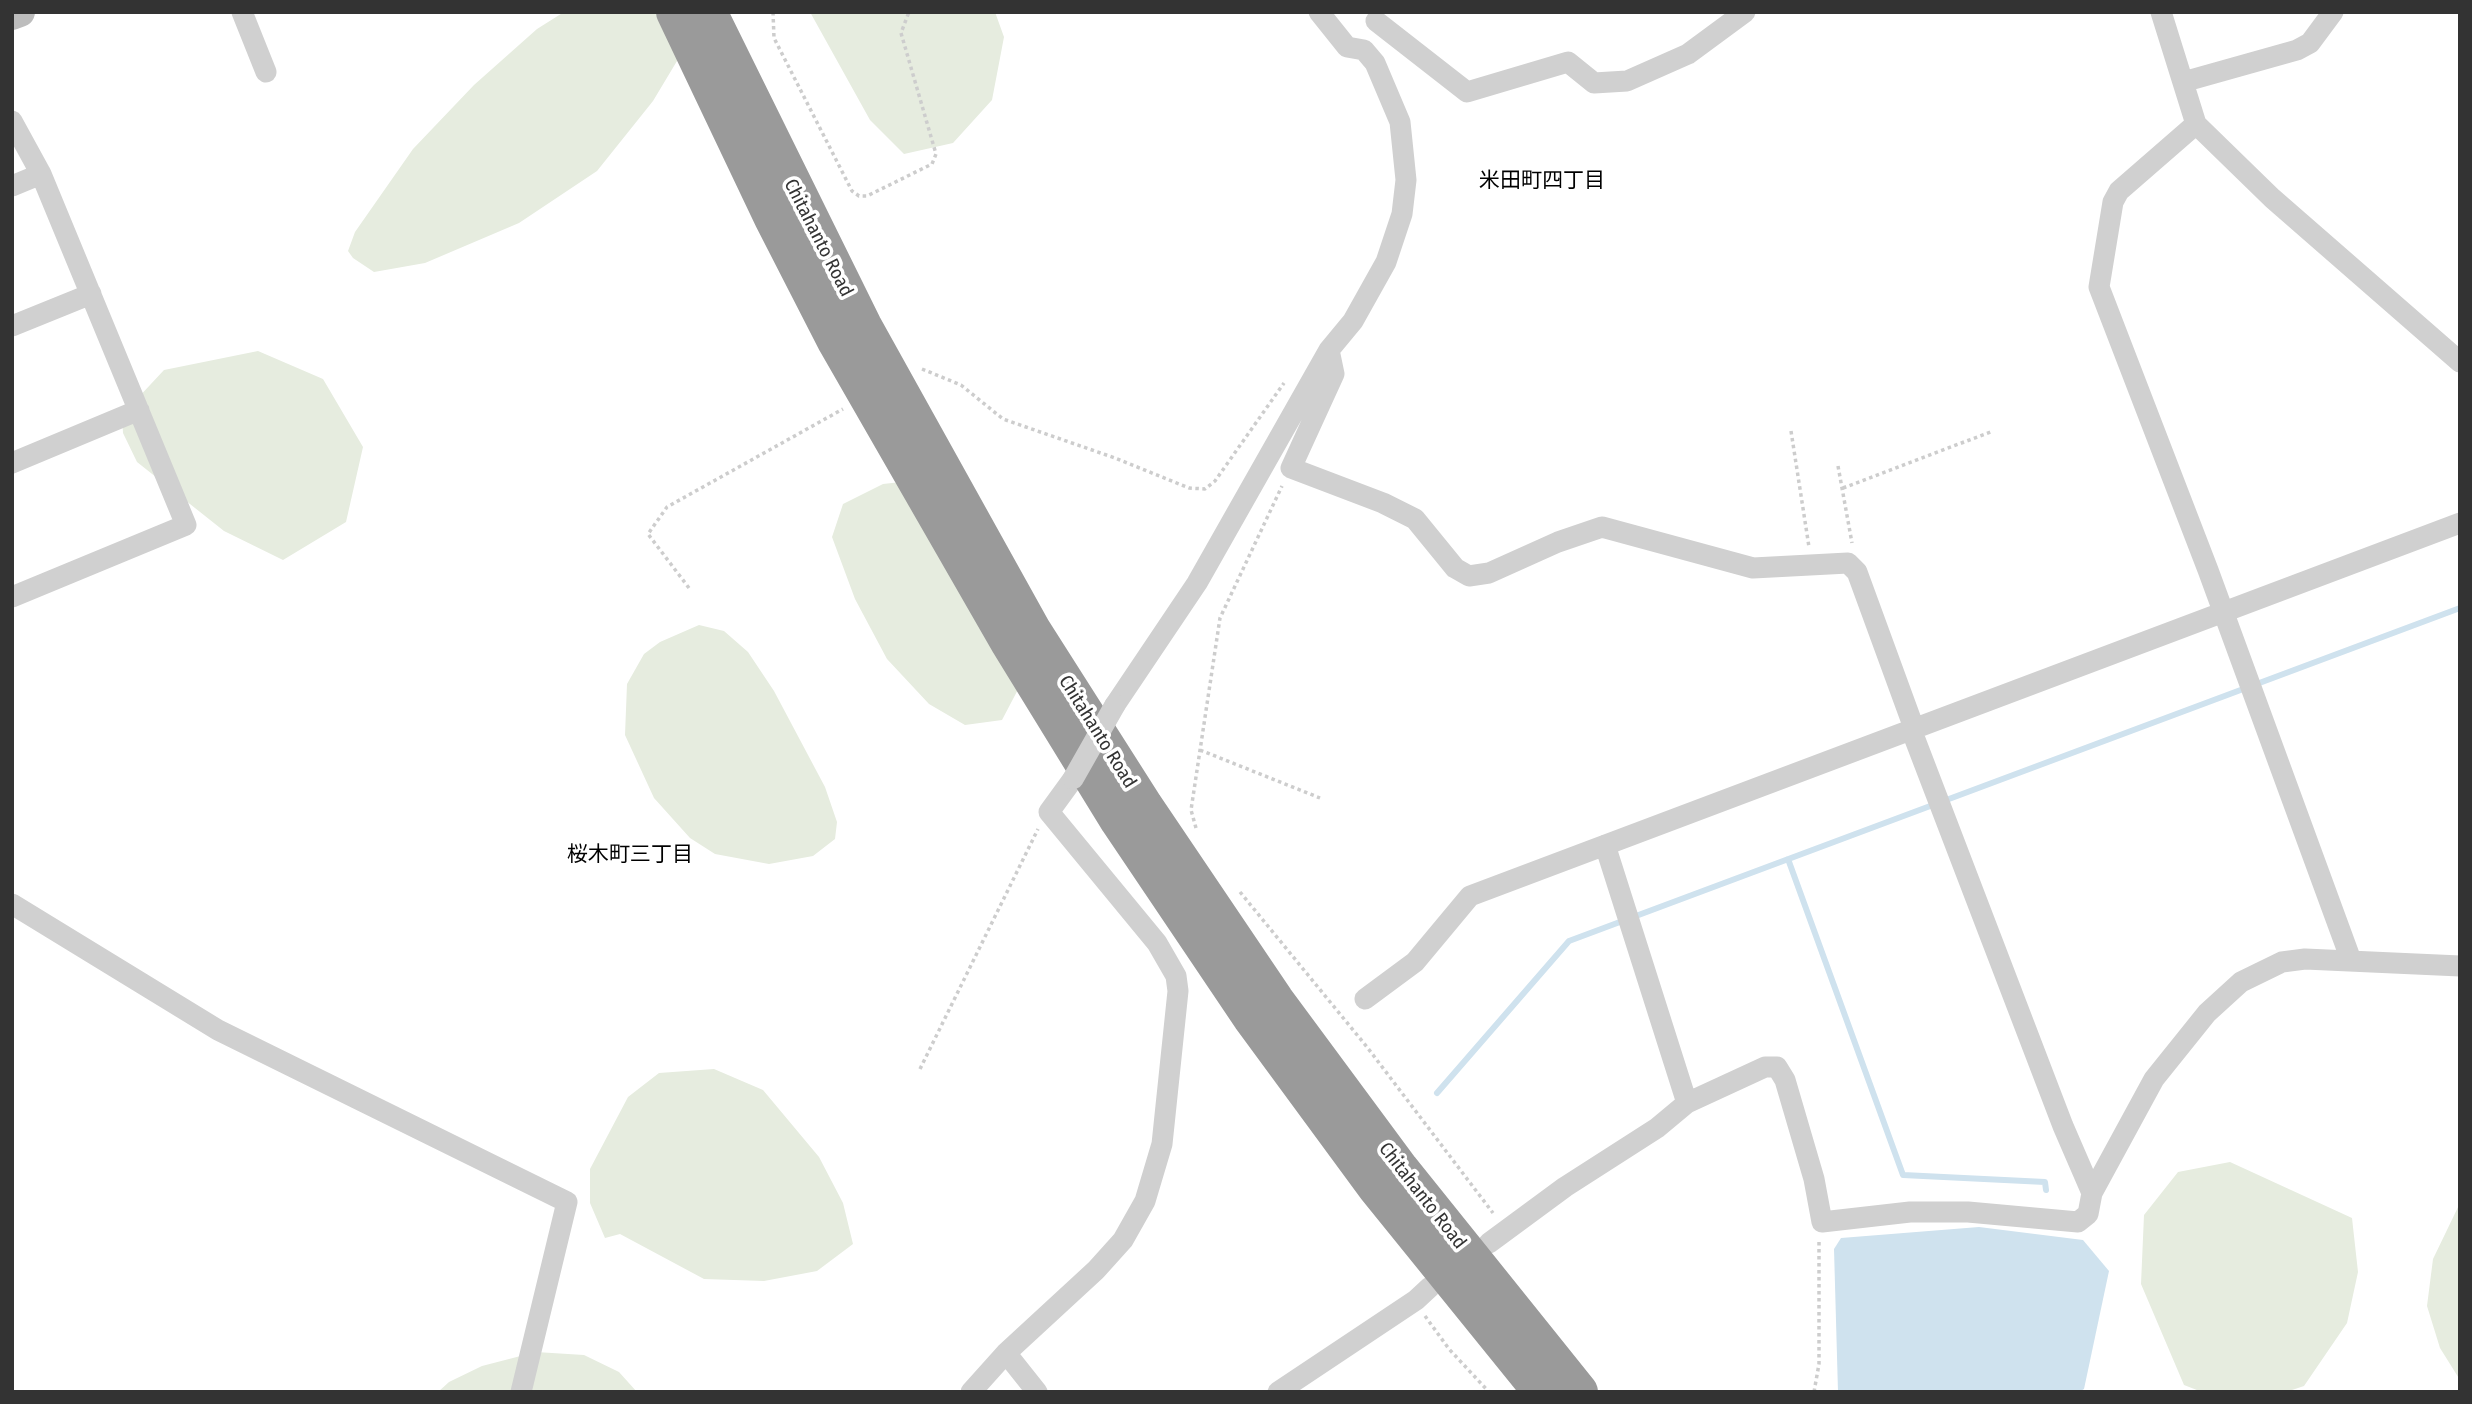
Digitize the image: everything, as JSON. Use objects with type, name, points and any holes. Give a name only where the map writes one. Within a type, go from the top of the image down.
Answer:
[{"type":"highway","name":"Chitahanto Road","points":[[675,12],[836,341],[1002,630],[1119,821],[1251,1017],[1376,1187],[1542,1392]]},
{"type":"highway","name":"Chitahanto Road","points":[[708,12],[863,326],[1040,641],[1144,806],[1275,1000],[1400,1169],[1579,1392]]},
{"type":"main road","points":[[12,15],[20,12]]},
{"type":"street","points":[[242,12],[266,72]]},
{"type":"street","points":[[971,1392],[1006,1353],[1096,1270],[1123,1240],[1137,1219],[1154,1180],[1162,1144],[1178,990],[1172,965],[1049,812],[1073,779],[1115,705],[1197,583],[1329,350],[1353,321],[1386,262],[1402,214],[1406,180],[1400,122],[1375,63],[1364,50],[1347,47],[1319,12]]},
{"type":"street","points":[[1364,50],[1378,17],[1467,92],[1569,62],[1594,83],[1627,81],[1688,54],[1745,12]]},
{"type":"street","points":[[2161,12],[2196,124],[2272,198],[2460,362]]},
{"type":"street","points":[[2183,82],[2297,50],[2310,43],[2333,12]]},
{"type":"street","points":[[12,121],[41,174],[186,525],[12,597]]},
{"type":"street","points":[[2196,124],[2119,191],[2113,202],[2099,287],[2224,611],[2351,960]]},
{"type":"street","points":[[12,186],[41,174]]},
{"type":"street","points":[[12,326],[91,294]]},
{"type":"street","points":[[1329,350],[1335,374],[1291,468],[1383,502],[1415,519],[1455,568],[1469,576],[1489,573],[1558,542],[1602,527],[1753,568],[1848,563],[1857,572],[1912,728],[2063,1126],[2092,1193]]},
{"type":"street","points":[[12,463],[139,410]]},
{"type":"street","points":[[1365,999],[1415,962],[1469,896],[2460,523]]},
{"type":"street","points":[[1605,845],[1687,1103]]},
{"type":"street","points":[[12,904],[218,1031],[567,1202],[521,1392]]},
{"type":"street","points":[[1489,1242],[1565,1187],[1657,1128],[1687,1103],[1765,1067],[1777,1067],[1785,1080],[1814,1179],[1822,1222],[1910,1212],[1968,1212],[2078,1222],[2088,1214],[2092,1193],[2154,1079],[2207,1013],[2241,982],[2282,962],[2351,960],[2460,966]]},
{"type":"street","points":[[1278,1392],[1423,1294]]},
{"type":"street","points":[[1006,1353],[1037,1392]]},
{"type":"path","points":[[773,12],[774,38],[852,191],[859,196],[867,196],[932,164],[936,154],[901,33],[909,12]]},
{"type":"path","points":[[912,371],[925,370],[961,386],[1003,419],[1115,458],[1189,488],[1205,488],[1215,481],[1285,382]]},
{"type":"path","points":[[689,588],[648,534],[667,507],[851,405]]},
{"type":"path","points":[[1843,488],[1993,430]]},
{"type":"path","points":[[1791,431],[1812,565]]},
{"type":"path","points":[[1838,466],[1853,546],[1848,563]]},
{"type":"path","points":[[1202,838],[1191,810],[1216,636],[1224,603],[1291,468]]},
{"type":"path","points":[[1200,750],[1320,798]]},
{"type":"path","points":[[920,1069],[1039,826],[1049,812]]},
{"type":"path","points":[[1233,882],[1256,915],[1367,1046],[1507,1229]]},
{"type":"path","points":[[1814,1392],[1819,1364],[1818,1251],[1822,1222]]},
{"type":"path","points":[[1423,1294],[1443,1342],[1489,1392]]},
{"type":"shaded area","points":[[564,12],[672,12],[680,56],[653,101],[597,171],[519,223],[425,263],[374,272],[353,258],[348,251],[355,232],[413,149],[474,85],[537,29]]},
{"type":"shaded area","points":[[810,12],[995,12],[1004,37],[992,100],[953,143],[904,154],[870,120]]},
{"type":"shaded area","points":[[258,351],[323,379],[363,447],[346,522],[283,560],[224,531],[137,462],[123,433],[122,415],[164,370]]},
{"type":"shaded area","points":[[955,476],[1023,680],[1002,720],[965,725],[929,704],[887,659],[855,599],[832,537],[843,504],[883,484]]},
{"type":"shaded area","points":[[699,625],[724,631],[748,652],[774,691],[825,787],[837,822],[835,839],[813,856],[769,864],[715,854],[690,838],[654,798],[625,735],[627,684],[644,654],[660,642]]},
{"type":"shaded area","points":[[714,1069],[763,1090],[819,1157],[843,1203],[853,1244],[817,1271],[764,1281],[704,1279],[620,1234],[605,1238],[590,1203],[590,1169],[628,1097],[659,1073]]},
{"type":"shaded area","points":[[2230,1162],[2352,1218],[2358,1272],[2347,1323],[2304,1386],[2286,1392],[2202,1392],[2184,1385],[2141,1284],[2144,1215],[2178,1172]]},
{"type":"shaded area","points":[[2460,1203],[2460,1380],[2440,1348],[2427,1306],[2433,1259]]},
{"type":"shaded area","points":[[536,1352],[584,1355],[619,1372],[637,1392],[438,1392],[449,1382],[482,1366]]},
{"type":"water","points":[[1979,1227],[2083,1240],[2109,1271],[2084,1389],[2079,1392],[1838,1392],[1834,1249],[1841,1238]]},
{"type":"waterway","points":[[1437,1093],[1569,941],[2460,608]]},
{"type":"waterway","points":[[1788,859],[1903,1175],[2045,1182],[2046,1190]]},
{"type":"district","name":"米田町四丁目","points":[[1542,181]]},
{"type":"district","name":"桜木町三丁目","points":[[630,855]]}]
